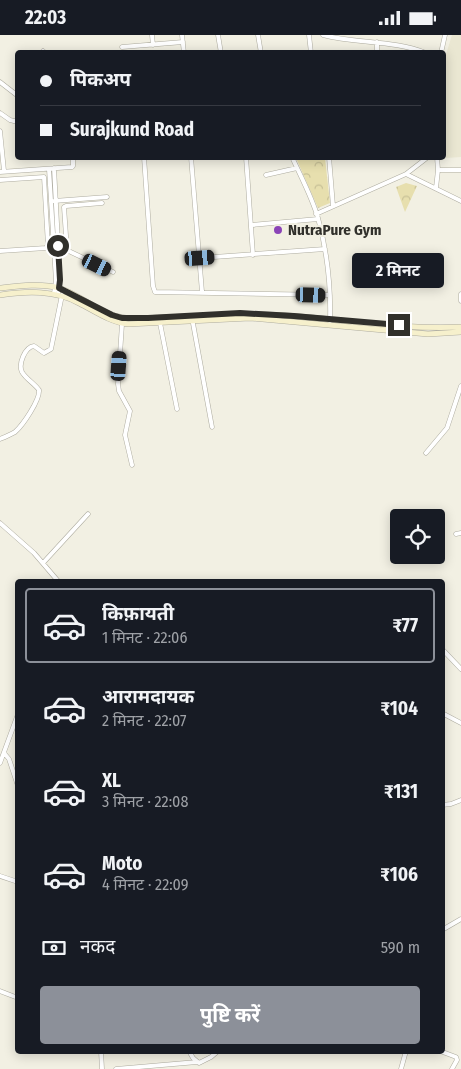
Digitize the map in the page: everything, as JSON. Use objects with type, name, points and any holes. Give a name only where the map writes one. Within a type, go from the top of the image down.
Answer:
[{"type":"main road","points":[[0,288],[43,286],[122,318],[250,318],[427,328],[461,327]]},
{"type":"main road","points":[[0,295],[58,292],[110,320],[122,324],[160,323],[192,318]]},
{"type":"main road","points":[[330,322],[428,334],[461,332]]},
{"type":"street","points":[[152,35],[153,45]]},
{"type":"street","points":[[182,35],[183,50]]},
{"type":"street","points":[[218,35],[220,50]]},
{"type":"street","points":[[258,35],[260,50]]},
{"type":"street","points":[[309,35],[311,50]]},
{"type":"street","points":[[323,35],[401,45],[417,50]]},
{"type":"street","points":[[442,50],[446,35]]},
{"type":"street","points":[[122,47],[182,42]]},
{"type":"street","points":[[377,42],[377,50]]},
{"type":"street","points":[[0,82],[15,94]]},
{"type":"street","points":[[0,113],[10,120],[15,121]]},
{"type":"street","points":[[0,131],[2,171],[73,167],[73,160]]},
{"type":"street","points":[[144,160],[154,289],[157,292],[330,295]]},
{"type":"street","points":[[191,160],[202,292]]},
{"type":"street","points":[[246,160],[253,255]]},
{"type":"street","points":[[293,160],[317,216],[325,249],[330,295],[330,322]]},
{"type":"street","points":[[330,160],[332,206]]},
{"type":"street","points":[[252,225],[317,216],[332,206],[406,174],[424,160]]},
{"type":"street","points":[[436,160],[438,170],[436,188]]},
{"type":"street","points":[[266,175],[297,168]]},
{"type":"street","points":[[52,169],[53,218],[56,245]]},
{"type":"street","points":[[438,170],[461,170]]},
{"type":"street","points":[[453,171],[461,175]]},
{"type":"street","points":[[406,174],[461,201]]},
{"type":"street","points":[[0,180],[44,177],[47,218],[47,247],[0,251]]},
{"type":"street","points":[[54,201],[107,197]]},
{"type":"street","points":[[0,439],[18,428],[38,398],[39,390],[22,372],[26,350],[34,346],[44,353],[51,349],[58,292],[56,281],[57,211],[54,201]]},
{"type":"street","points":[[67,250],[64,207],[102,203]]},
{"type":"street","points":[[57,211],[64,211]]},
{"type":"street","points":[[47,218],[53,218]]},
{"type":"street","points":[[56,245],[113,273]]},
{"type":"street","points":[[200,258],[325,249]]},
{"type":"street","points":[[461,294],[461,301]]},
{"type":"street","points":[[192,318],[212,427]]},
{"type":"street","points":[[160,323],[177,409]]},
{"type":"street","points":[[122,324],[118,386],[130,411],[126,435],[132,465]]},
{"type":"street","points":[[426,453],[446,428],[461,387]]},
{"type":"street","points":[[43,563],[88,514]]},
{"type":"street","points":[[0,523],[43,563],[56,579]]},
{"type":"street","points":[[456,534],[461,533]]},
{"type":"street","points":[[445,652],[461,669]]},
{"type":"street","points":[[445,715],[461,723]]},
{"type":"street","points":[[0,763],[15,722]]},
{"type":"street","points":[[4,753],[9,759],[15,777]]},
{"type":"street","points":[[445,805],[461,800]]},
{"type":"street","points":[[0,876],[15,880]]},
{"type":"street","points":[[445,928],[461,919]]},
{"type":"street","points":[[0,991],[15,997]]},
{"type":"street","points":[[445,1053],[456,1057],[457,1060],[452,1069]]},
{"type":"street","points":[[101,1054],[102,1069]]},
{"type":"street","points":[[191,1054],[196,1062]]},
{"type":"street","points":[[116,1069],[196,1062],[205,1060],[214,1054]]},
{"type":"street","points":[[401,1069],[405,1054]]},
{"type":"shaded area","points":[[452,35],[461,35],[461,157],[446,158],[446,54]]},
{"type":"green space","points":[[297,160],[325,160],[330,203],[318,208]]},
{"type":"green space","points":[[406,183],[417,186],[405,212],[396,187]]},
{"type":"place","name":"NutraPure Gym","points":[[278,230]]},
{"type":"route","points":[[58,246],[59,288],[112,315],[122,318],[135,319],[240,313],[399,325]]}]
